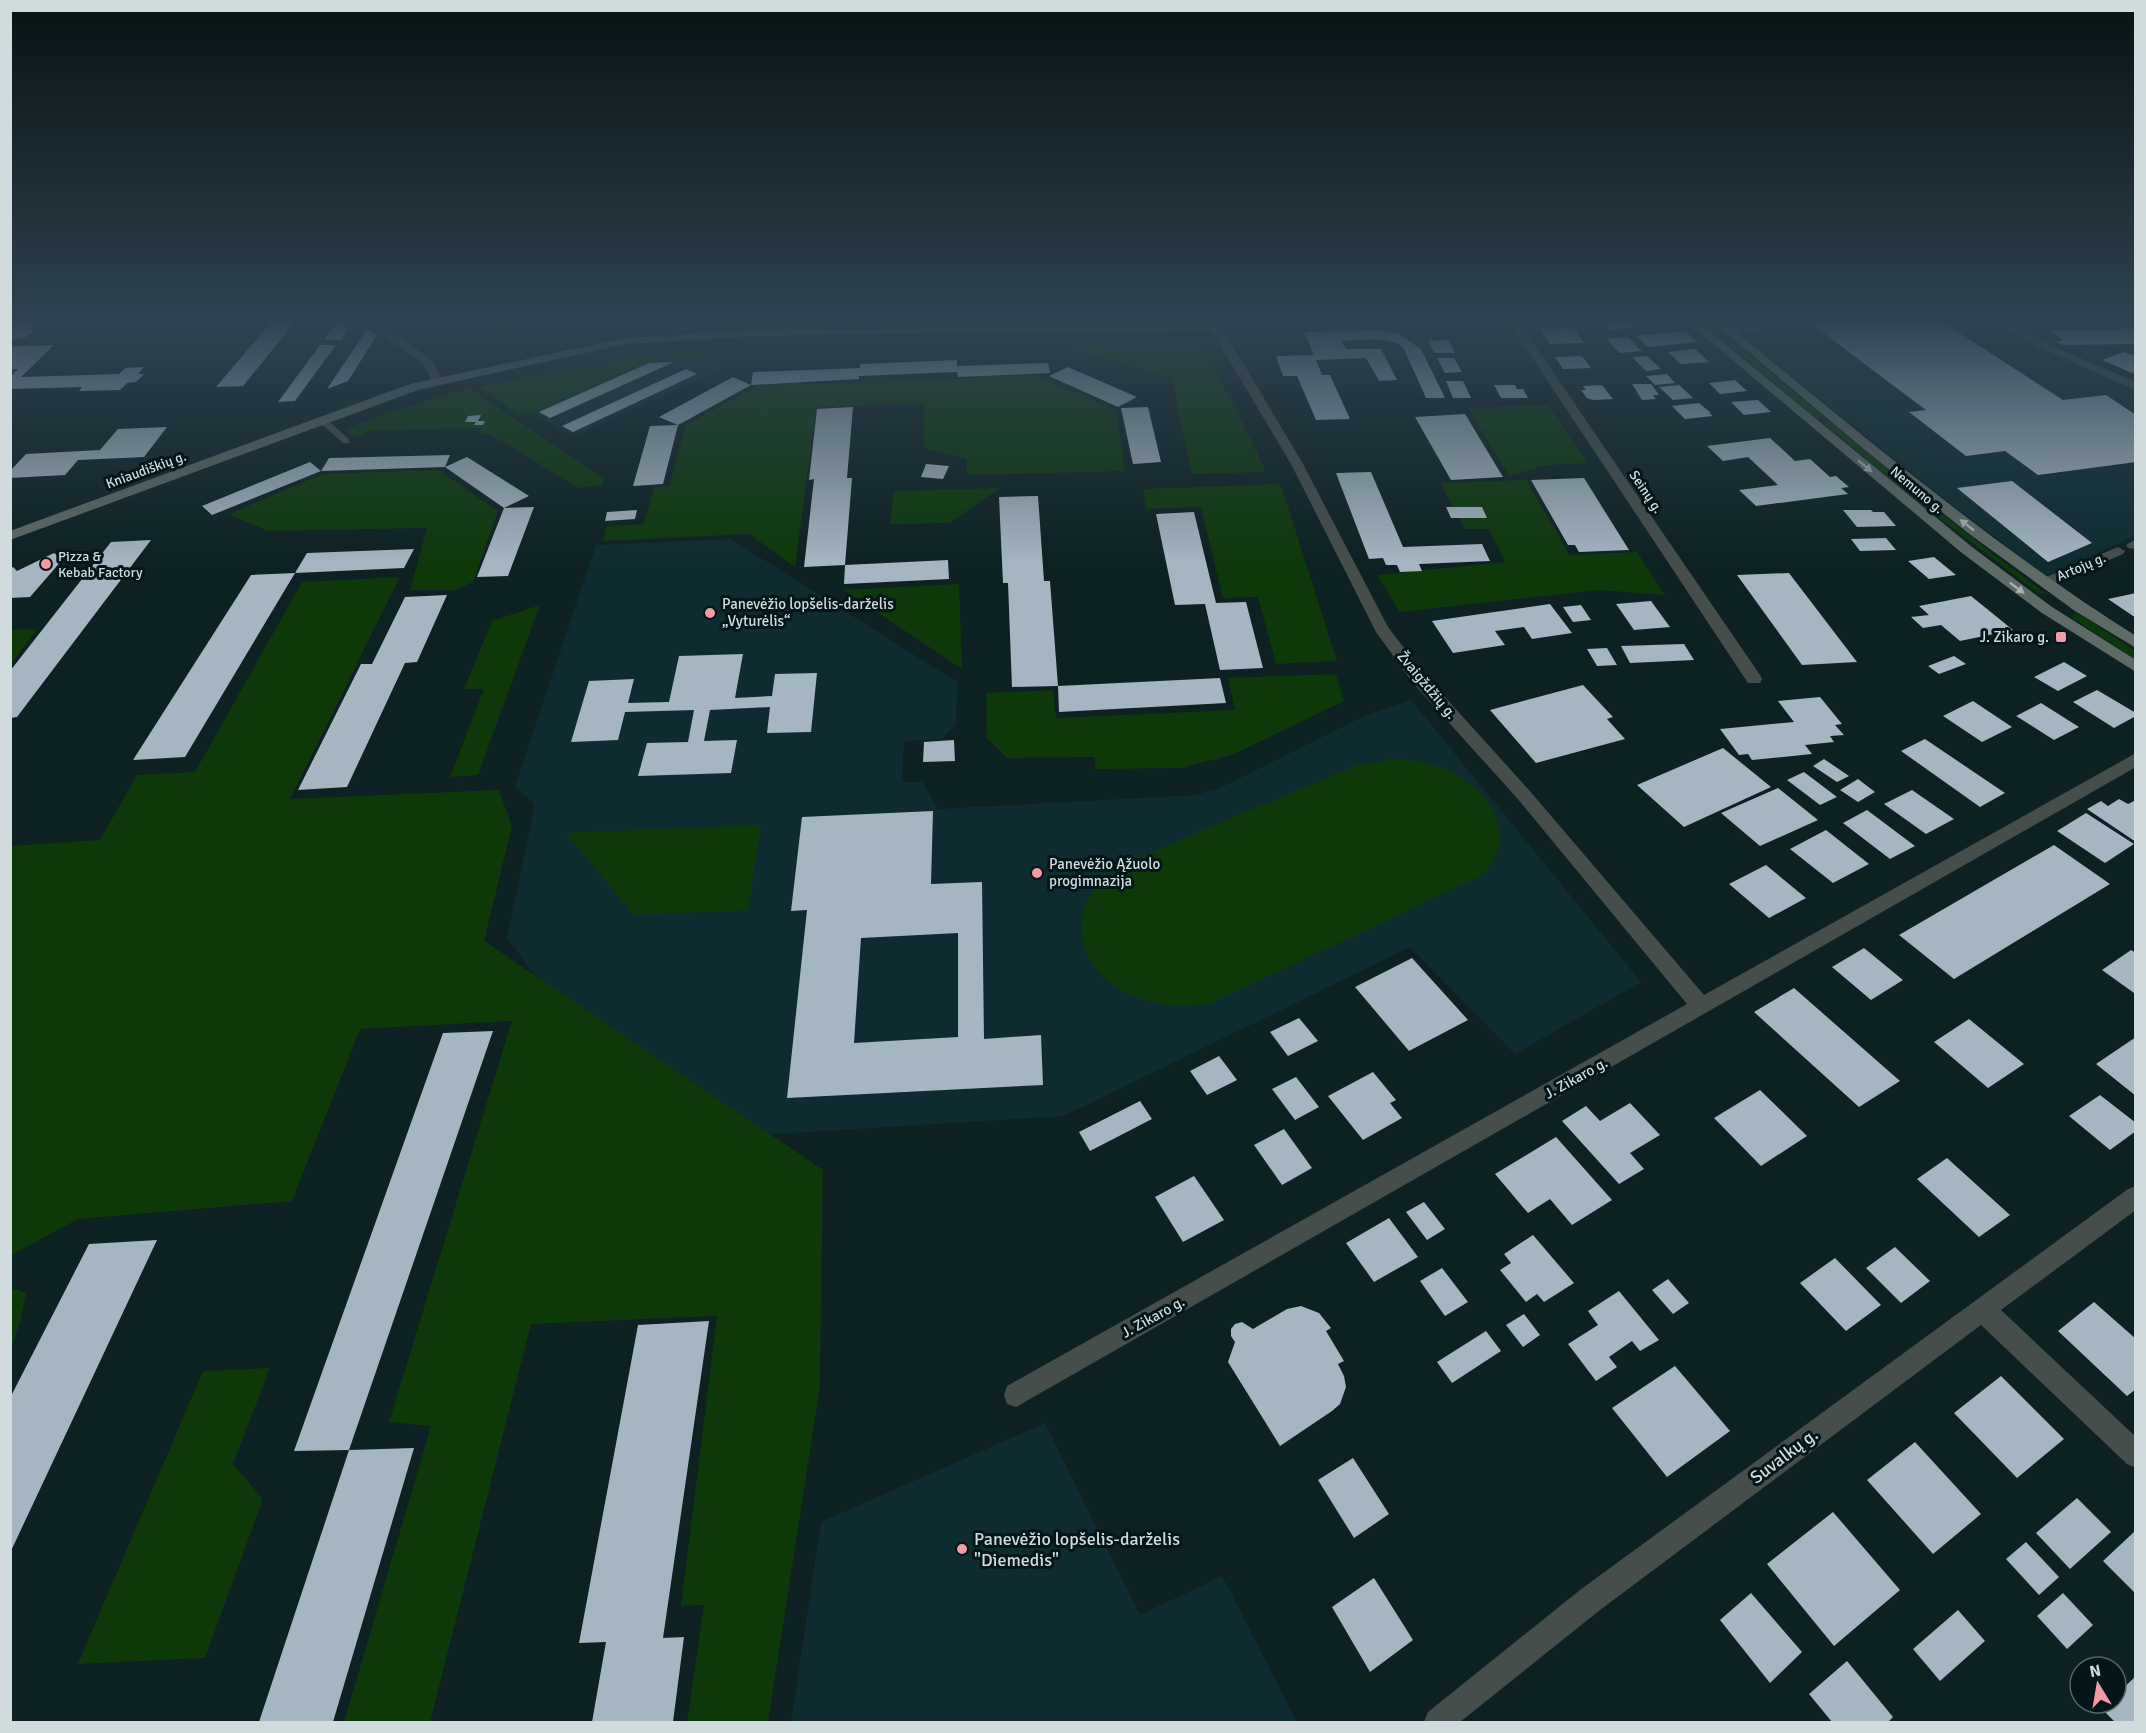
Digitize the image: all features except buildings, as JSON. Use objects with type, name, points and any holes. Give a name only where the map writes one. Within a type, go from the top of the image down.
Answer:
[{"type":"main road","name":"Kniaudiškių g.","points":[[10,536],[374,402]]},
{"type":"main road","name":"Nemuno g.","points":[[1789,402],[1931,520],[2047,610],[2136,667]]},
{"type":"main road","name":"Nemuno g.","points":[[1816,402],[1939,503],[2044,583],[2136,644]]},
{"type":"main road","points":[[2047,610],[2072,603]]},
{"type":"street","name":"Žvaigždžių g.","points":[[1261,402],[1298,464],[1381,628],[1419,679],[1523,794],[1702,1007]]},
{"type":"street","name":"Seinų g.","points":[[1567,402],[1754,680]]},
{"type":"street","name":"Artojų g.","points":[[2044,583],[2118,551]]},
{"type":"street","name":"J. Zikaro g.","points":[[1016,1395],[2136,759]]},
{"type":"street","name":"Suvalkų g.","points":[[1438,1722],[1590,1600],[2136,1196]]},
{"type":"street","points":[[1982,1309],[2136,1455]]},
{"type":"lane","points":[[322,420],[346,441]]},
{"type":"shaded area","points":[[555,402],[649,402],[572,437],[532,412]]},
{"type":"shaded area","points":[[1824,402],[2135,402],[2135,536],[2053,574],[2045,575]]},
{"type":"shaded area","name":"Panevėžio Ąžuolo progimnazija","points":[[731,539],[957,682],[956,725],[941,739],[904,741],[902,782],[922,782],[938,809],[1196,795],[1222,787],[1368,714],[1411,700],[1641,982],[1515,1054],[1410,947],[1064,1116],[659,1141],[507,938],[535,804],[515,787],[596,545]]},
{"type":"shaded area","name":"Panevėžio lopšelis-darželis \"Diemedis\"","points":[[1045,1423],[1140,1615],[1222,1576],[1297,1722],[791,1722],[821,1522]]},
{"type":"green space","points":[[424,402],[489,402],[604,478],[603,485],[578,488],[490,434],[479,434],[482,428],[367,431],[363,437],[350,435],[344,430]]},
{"type":"green space","points":[[501,402],[556,402],[522,417]]},
{"type":"green space","points":[[729,402],[1096,402],[1116,411],[1125,471],[967,475],[967,459],[924,448],[924,403],[816,407],[795,567],[749,534],[603,541],[607,526],[644,524],[654,487],[669,486],[686,425]]},
{"type":"green space","points":[[1176,402],[1232,402],[1264,467],[1264,472],[1192,474]]},
{"type":"green space","points":[[1797,402],[1806,402],[1824,417],[1816,418]]},
{"type":"green space","points":[[1548,405],[1588,463],[1547,465],[1509,476],[1468,408]]},
{"type":"green space","points":[[1831,422],[1932,507],[2047,595],[2038,593],[1916,500],[1823,423]]},
{"type":"green space","points":[[438,470],[498,511],[473,582],[454,590],[410,590],[427,528],[268,531],[229,514],[323,474]]},
{"type":"green space","points":[[1526,480],[1570,555],[1637,552],[1665,595],[1599,590],[1400,612],[1377,575],[1505,562],[1489,529],[1465,529],[1440,483]]},
{"type":"green space","points":[[1277,484],[1282,488],[1337,661],[1276,664],[1258,597],[1223,598],[1201,507],[1146,509],[1143,489]]},
{"type":"green space","points":[[1000,488],[950,523],[890,524],[894,491]]},
{"type":"green space","points":[[400,577],[290,799],[499,790],[512,826],[484,941],[823,1170],[820,1386],[768,1722],[687,1722],[704,1605],[681,1606],[717,1316],[531,1324],[430,1722],[344,1722],[431,1426],[389,1422],[512,1021],[360,1029],[292,1201],[78,1219],[11,1255],[11,846],[100,840],[137,775],[195,772],[302,582]]},
{"type":"green space","points":[[959,584],[962,669],[844,590]]},
{"type":"green space","points":[[540,605],[478,775],[450,777],[484,689],[464,689],[492,621]]},
{"type":"green space","points":[[2081,615],[2135,651],[2135,659],[2074,619],[2072,616]]},
{"type":"green space","points":[[37,629],[11,664],[11,630]]},
{"type":"green space","points":[[1336,674],[1344,701],[1232,755],[1180,768],[1095,769],[1095,757],[1007,758],[987,738],[986,693],[1053,690],[1056,718],[1235,710],[1228,678]]},
{"type":"green space","points":[[1393,759],[1421,762],[1447,770],[1477,790],[1488,803],[1496,817],[1500,832],[1499,847],[1492,862],[1479,877],[1211,1003],[1179,1006],[1147,1001],[1123,991],[1104,977],[1091,960],[1083,942],[1082,922],[1087,902],[1100,883],[1121,865],[1355,766]]},
{"type":"green space","points":[[761,825],[748,910],[634,915],[566,833]]},
{"type":"green space","points":[[16,1289],[26,1293],[21,1319],[11,1348],[11,1290]]},
{"type":"green space","points":[[270,1368],[233,1464],[263,1499],[205,1658],[78,1664],[203,1371]]},
{"type":"place","name":"Pizza & Kebab Factory","points":[[46,564]]},
{"type":"place","name":"Panevėžio lopšelis-darželis „Vyturėlis“","points":[[710,613]]},
{"type":"place","name":"J. Zikaro g.","points":[[2061,637]]},
{"type":"place","name":"Panevėžio Ąžuolo progimnazija","points":[[1037,873]]},
{"type":"place","name":"Panevėžio lopšelis-darželis \"Diemedis\"","points":[[962,1549]]}]
